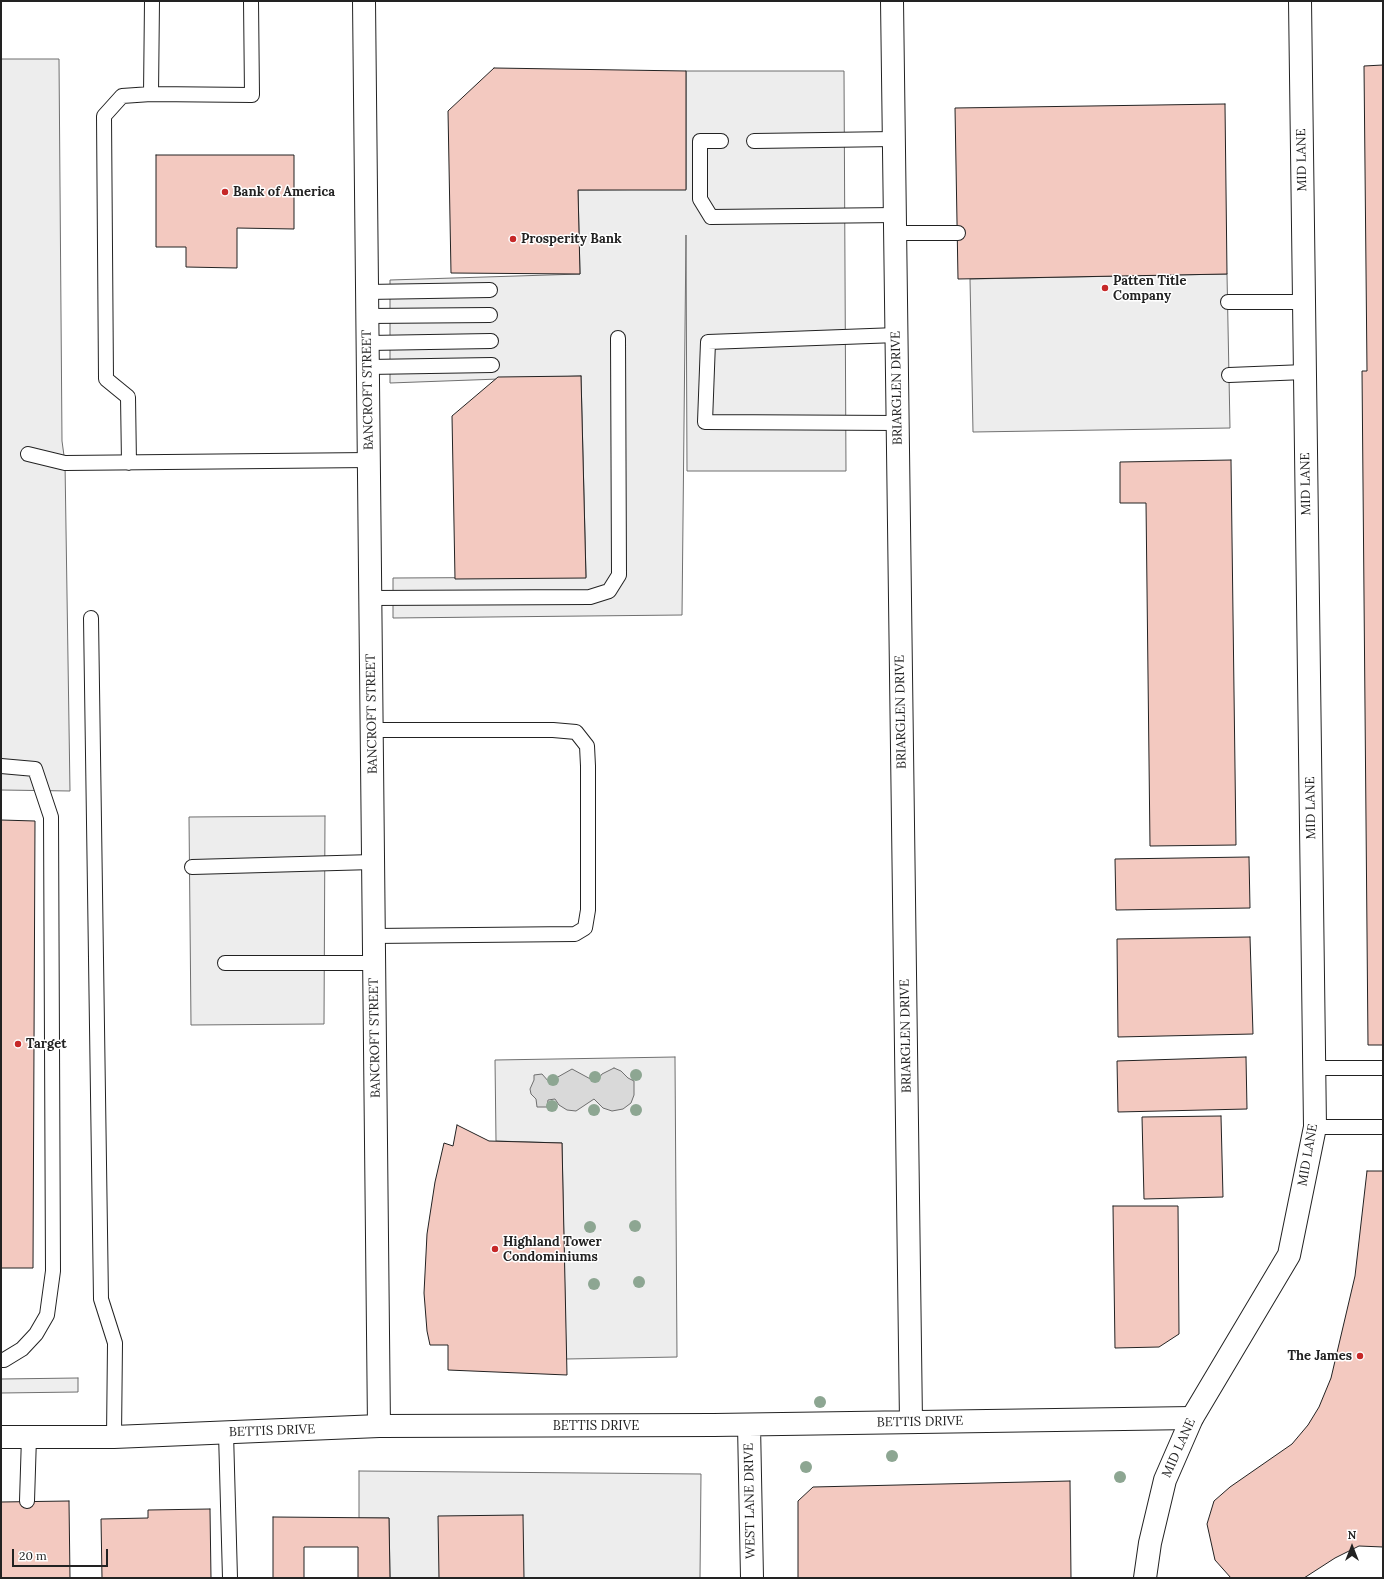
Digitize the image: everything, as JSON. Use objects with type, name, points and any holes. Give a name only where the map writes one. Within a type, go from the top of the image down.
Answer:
[{"type":"street","name":"BANCROFT STREET","points":[[364,1],[379,1426]]},
{"type":"street","name":"BRIARGLEN DRIVE","points":[[892,1],[911,1422]]},
{"type":"street","name":"MID LANE","points":[[1146,1578],[1150,1543],[1165,1480],[1192,1418],[1289,1256],[1315,1127],[1300,1]]},
{"type":"street","name":"BETTIS DRIVE","points":[[1,1438],[114,1437],[379,1426],[749,1425],[1192,1418]]},
{"type":"street","name":"WEST LANE DRIVE","points":[[749,1425],[752,1578]]},
{"type":"lane","points":[[151,94],[152,1]]},
{"type":"lane","points":[[129,463],[128,397],[106,379],[104,116],[122,96],[151,94],[252,95],[251,1]]},
{"type":"lane","points":[[754,141],[894,139]]},
{"type":"lane","points":[[721,141],[700,141],[700,199],[711,217],[895,224],[958,233]]},
{"type":"lane","points":[[367,292],[490,290]]},
{"type":"lane","points":[[1228,302],[1304,302]]},
{"type":"lane","points":[[368,316],[490,315]]},
{"type":"lane","points":[[897,335],[708,342],[705,422],[898,423]]},
{"type":"lane","points":[[370,598],[590,597],[609,591],[619,575],[618,338]]},
{"type":"lane","points":[[368,343],[491,341]]},
{"type":"lane","points":[[368,367],[492,364]]},
{"type":"lane","points":[[1229,375],[1305,372]]},
{"type":"lane","points":[[28,454],[65,463],[369,460]]},
{"type":"lane","points":[[90,618],[101,1299],[115,1344],[114,1437]]},
{"type":"lane","points":[[372,730],[554,730],[576,732],[587,746],[588,766],[588,910],[585,928],[575,934],[374,936]]},
{"type":"lane","points":[[1,766],[36,769],[51,817],[53,1271],[47,1315],[36,1334],[22,1349],[4,1360],[1,1360]]},
{"type":"lane","points":[[192,867],[373,862]]},
{"type":"lane","points":[[225,963],[374,963]]},
{"type":"lane","points":[[1314,1068],[1383,1068]]},
{"type":"lane","points":[[1315,1127],[1383,1126]]},
{"type":"lane","points":[[226,1432],[230,1578]]},
{"type":"lane","points":[[27,1501],[28,1437]]},
{"type":"shaded area","points":[[1,59],[59,59],[62,441],[65,463],[70,791],[1,790]]},
{"type":"shaded area","points":[[686,71],[844,71],[846,471],[687,471],[686,235],[682,615],[393,618],[393,578],[586,577],[581,376],[390,383],[390,280],[580,274],[578,190],[686,189]]},
{"type":"shaded area","points":[[1227,274],[1230,428],[973,432],[970,279]]},
{"type":"shaded area","points":[[325,816],[324,1024],[191,1025],[189,817]]},
{"type":"shaded area","points":[[675,1057],[677,1357],[566,1359],[562,1143],[496,1141],[495,1060]]},
{"type":"shaded area","points":[[614,1068],[621,1071],[628,1078],[634,1081],[634,1095],[631,1103],[623,1109],[612,1111],[603,1108],[594,1099],[576,1111],[567,1110],[559,1105],[555,1099],[548,1100],[547,1107],[537,1107],[536,1099],[531,1094],[530,1089],[534,1080],[534,1075],[542,1074],[549,1082],[572,1069],[596,1082],[602,1074]]},
{"type":"shaded area","points":[[78,1378],[78,1392],[1,1393],[1,1379]]},
{"type":"shaded area","points":[[359,1471],[701,1474],[700,1578],[390,1578],[389,1518],[359,1518]]},
{"type":"building","points":[[1383,65],[1383,1045],[1368,1045],[1362,371],[1367,371],[1364,66]]},
{"type":"building","points":[[494,68],[686,71],[686,190],[578,190],[580,274],[451,273],[448,111]]},
{"type":"building","points":[[1225,104],[1227,274],[958,279],[955,108]]},
{"type":"building","name":"Bank of America","points":[[156,155],[294,155],[294,229],[237,228],[237,268],[186,267],[186,247],[156,247]]},
{"type":"building","points":[[581,376],[586,578],[455,579],[452,416],[498,377]]},
{"type":"building","points":[[1231,460],[1236,845],[1150,846],[1146,503],[1120,503],[1120,462]]},
{"type":"building","name":"Target","points":[[1,820],[35,821],[33,1268],[1,1268]]},
{"type":"building","points":[[1249,857],[1250,908],[1116,910],[1115,859]]},
{"type":"building","points":[[1250,937],[1253,1034],[1118,1037],[1117,939]]},
{"type":"building","points":[[1246,1057],[1247,1109],[1118,1112],[1117,1061]]},
{"type":"building","points":[[1221,1116],[1223,1197],[1144,1199],[1142,1117]]},
{"type":"building","name":"Highland Tower Condominiums","points":[[457,1125],[489,1141],[562,1143],[567,1375],[448,1370],[448,1345],[430,1345],[427,1331],[424,1293],[427,1234],[435,1182],[444,1143],[453,1146]]},
{"type":"building","name":"The James","points":[[1367,1171],[1383,1171],[1383,1547],[1359,1546],[1335,1558],[1304,1578],[1231,1578],[1215,1560],[1207,1524],[1214,1501],[1230,1487],[1292,1444],[1308,1425],[1319,1407],[1331,1378],[1355,1276]]},
{"type":"building","points":[[1113,1206],[1178,1206],[1179,1334],[1159,1347],[1115,1348]]},
{"type":"building","points":[[1070,1481],[1071,1578],[798,1578],[798,1501],[813,1487]]},
{"type":"building","points":[[69,1501],[70,1578],[1,1578],[1,1502]]},
{"type":"building","points":[[210,1509],[211,1578],[102,1578],[101,1519],[148,1518],[148,1510]]},
{"type":"building","points":[[523,1515],[524,1578],[439,1578],[438,1516]]},
{"type":"building","points":[[273,1517],[389,1518],[390,1578],[358,1578],[358,1547],[304,1547],[304,1578],[273,1578]]},
{"type":"place","name":"Bank of America","points":[[225,192]]},
{"type":"place","name":"Prosperity Bank","points":[[513,239]]},
{"type":"place","name":"Patten Title Company","points":[[1105,288]]},
{"type":"place","name":"Target","points":[[18,1044]]},
{"type":"place","name":"Highland Tower Condominiums","points":[[495,1249]]},
{"type":"place","name":"The James","points":[[1360,1356]]}]
